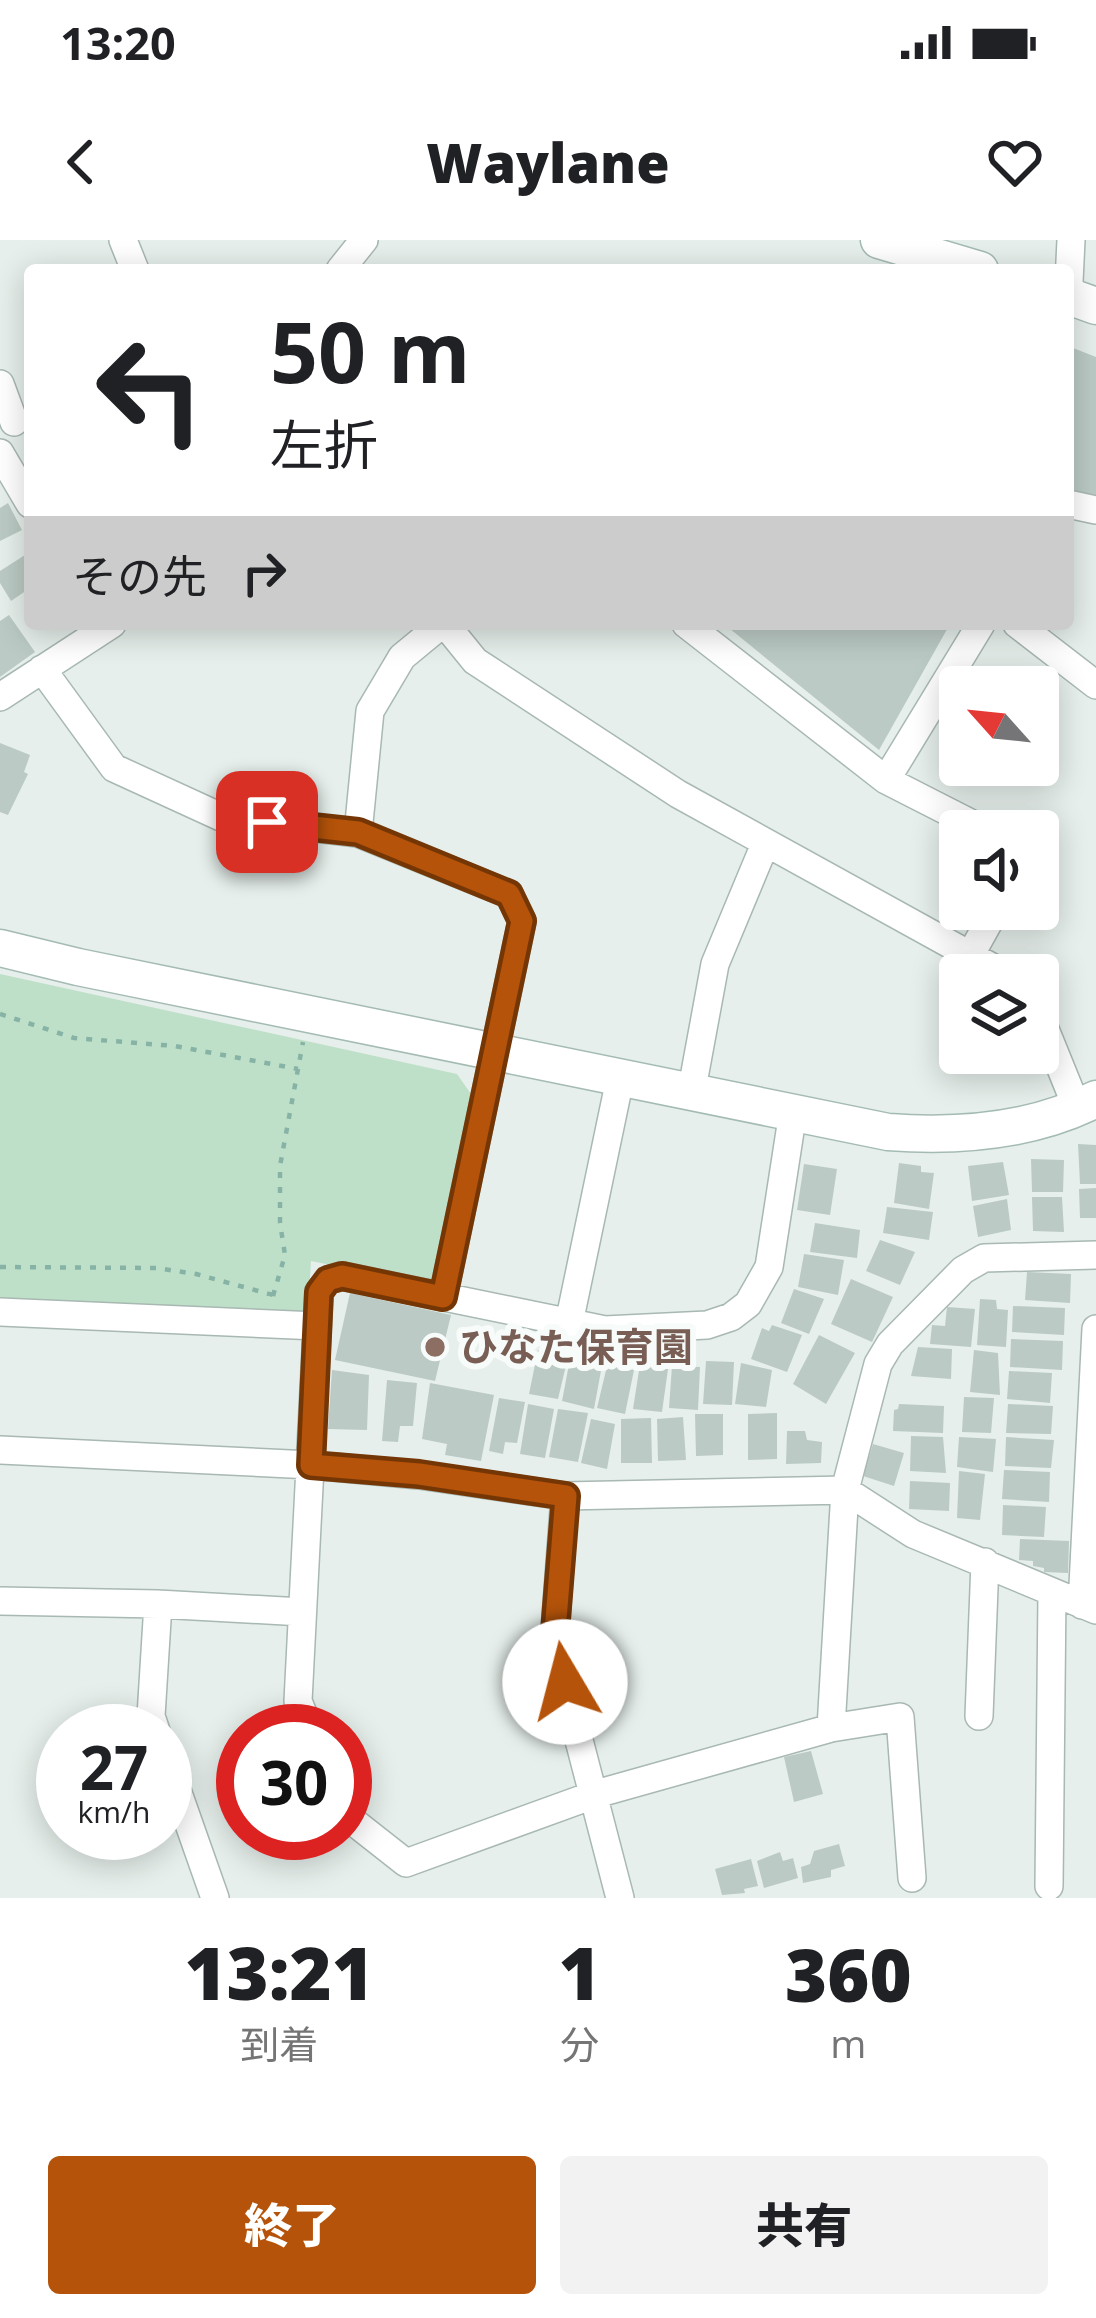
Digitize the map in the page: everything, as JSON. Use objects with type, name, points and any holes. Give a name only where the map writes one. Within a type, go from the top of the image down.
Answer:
[{"type":"street","points":[[879,240],[960,264]]},
{"type":"street","points":[[0,384],[15,422]]},
{"type":"street","points":[[0,453],[24,494]]},
{"type":"street","points":[[0,697],[102,630]]},
{"type":"street","points":[[358,832],[370,711],[402,657],[436,630]]},
{"type":"street","points":[[448,630],[475,662],[678,794],[765,844],[971,954],[984,930]]},
{"type":"street","points":[[694,630],[886,780],[945,810]]},
{"type":"street","points":[[886,780],[977,630]]},
{"type":"street","points":[[1024,630],[1096,685]]},
{"type":"street","points":[[42,669],[114,768],[221,818],[358,832],[509,894],[518,905],[522,921],[443,1297]]},
{"type":"street","points":[[691,1094],[716,964],[765,844]]},
{"type":"street","points":[[0,948],[888,1132],[929,1135],[1030,1123],[1087,1104],[1059,1051]]},
{"type":"street","points":[[569,1323],[620,1079]]},
{"type":"street","points":[[300,1704],[319,1292],[328,1280],[342,1276],[604,1330],[707,1325],[731,1317],[748,1304],[769,1267],[793,1112]]},
{"type":"street","points":[[831,1728],[845,1490],[878,1364],[890,1344],[963,1270],[984,1258],[1096,1255]]},
{"type":"street","points":[[0,1312],[317,1326]]},
{"type":"street","points":[[0,1450],[311,1465],[419,1474],[566,1496],[845,1490],[913,1534],[1089,1608],[1096,1329]]},
{"type":"street","points":[[566,1496],[554,1644],[620,1898]]},
{"type":"street","points":[[979,1716],[985,1562]]},
{"type":"street","points":[[1049,1886],[1052,1592]]},
{"type":"street","points":[[0,1600],[302,1612]]},
{"type":"street","points":[[152,1704],[158,1604]]},
{"type":"street","points":[[372,1836],[406,1863],[596,1794],[831,1728],[900,1717],[912,1878]]},
{"type":"street","points":[[192,1833],[215,1898]]},
{"type":"path","points":[[0,1014],[74,1038],[175,1046],[298,1069]]},
{"type":"path","points":[[272,1325],[273,1296],[285,1255],[280,1166],[304,1036]]},
{"type":"path","points":[[0,1267],[156,1268],[273,1296]]},
{"type":"green space","points":[[0,974],[457,1074],[471,1094],[435,1278],[424,1284],[311,1261],[308,1308],[298,1317],[0,1302]]},
{"type":"building","points":[[1074,348],[1096,357],[1096,496],[1074,491]]},
{"type":"building","points":[[8,503],[22,530],[0,541],[0,508]]},
{"type":"building","points":[[24,556],[24,592],[11,601],[0,583],[0,571]]},
{"type":"building","points":[[9,615],[35,652],[0,677],[0,621]]},
{"type":"building","points":[[731,630],[947,630],[879,750]]},
{"type":"building","points":[[0,743],[30,755],[24,772],[28,774],[8,815],[0,812]]},
{"type":"building","points":[[1078,1144],[1096,1145],[1096,1184],[1080,1184]]},
{"type":"building","points":[[1031,1159],[1064,1160],[1063,1192],[1032,1192]]},
{"type":"building","points":[[1003,1162],[1009,1195],[972,1201],[968,1166]]},
{"type":"building","points":[[899,1163],[934,1173],[929,1209],[894,1203]]},
{"type":"building","points":[[804,1164],[837,1169],[830,1215],[797,1210]]},
{"type":"building","points":[[1096,1188],[1096,1218],[1080,1218],[1079,1189]]},
{"type":"building","points":[[1032,1197],[1062,1197],[1064,1232],[1033,1231]]},
{"type":"building","points":[[1007,1199],[1011,1230],[978,1237],[973,1206]]},
{"type":"building","points":[[887,1207],[933,1212],[929,1240],[883,1233]]},
{"type":"building","points":[[815,1223],[860,1230],[857,1258],[810,1252]]},
{"type":"building","points":[[880,1240],[915,1252],[900,1285],[866,1271]]},
{"type":"building","points":[[804,1254],[844,1260],[838,1295],[798,1287]]},
{"type":"building","points":[[1027,1272],[1071,1274],[1070,1303],[1025,1300]]},
{"type":"building","points":[[851,1279],[893,1297],[872,1342],[831,1324]]},
{"type":"building","points":[[794,1289],[824,1299],[809,1334],[781,1323]]},
{"type":"building","name":"ひなた保育園","points":[[350,1293],[451,1315],[435,1381],[335,1360]]},
{"type":"building","points":[[980,1299],[996,1300],[997,1309],[1008,1310],[1006,1347],[977,1345]]},
{"type":"building","points":[[1013,1306],[1065,1308],[1064,1335],[1012,1332]]},
{"type":"building","points":[[947,1307],[975,1309],[971,1347],[930,1344],[932,1325],[945,1326]]},
{"type":"building","points":[[772,1325],[802,1335],[787,1372],[751,1359],[762,1328],[769,1331]]},
{"type":"building","points":[[819,1335],[855,1353],[826,1404],[793,1384]]},
{"type":"building","points":[[1011,1339],[1063,1341],[1062,1370],[1010,1367]]},
{"type":"building","points":[[918,1347],[952,1349],[951,1379],[911,1376]]},
{"type":"building","points":[[538,1350],[568,1357],[558,1399],[529,1394]]},
{"type":"building","points":[[974,1350],[998,1353],[1000,1395],[970,1392]]},
{"type":"building","points":[[570,1359],[602,1365],[594,1409],[562,1401]]},
{"type":"building","points":[[706,1361],[734,1362],[732,1405],[703,1404]]},
{"type":"building","points":[[741,1363],[772,1370],[766,1407],[735,1404]]},
{"type":"building","points":[[640,1364],[668,1369],[662,1412],[633,1409]]},
{"type":"building","points":[[607,1366],[634,1370],[625,1414],[597,1408]]},
{"type":"building","points":[[672,1366],[700,1367],[698,1410],[669,1408]]},
{"type":"building","points":[[332,1370],[369,1375],[367,1430],[328,1429]]},
{"type":"building","points":[[1009,1371],[1052,1373],[1050,1403],[1007,1399]]},
{"type":"building","points":[[387,1380],[417,1383],[413,1426],[400,1426],[398,1442],[382,1441]]},
{"type":"building","points":[[430,1383],[494,1395],[481,1461],[445,1455],[447,1444],[422,1439]]},
{"type":"building","points":[[964,1397],[994,1398],[991,1433],[962,1432]]},
{"type":"building","points":[[499,1398],[525,1402],[517,1443],[505,1442],[503,1454],[489,1451]]},
{"type":"building","points":[[528,1404],[554,1409],[545,1458],[520,1454]]},
{"type":"building","points":[[899,1404],[944,1406],[943,1433],[893,1431]]},
{"type":"building","points":[[1008,1404],[1053,1406],[1051,1434],[1006,1433]]},
{"type":"building","points":[[558,1409],[588,1413],[578,1462],[549,1457]]},
{"type":"building","points":[[777,1413],[777,1459],[748,1460],[748,1414]]},
{"type":"building","points":[[695,1414],[723,1414],[723,1455],[696,1456]]},
{"type":"building","points":[[683,1417],[686,1460],[658,1461],[657,1419]]},
{"type":"building","points":[[651,1418],[652,1463],[621,1463],[621,1419]]},
{"type":"building","points":[[591,1419],[615,1424],[607,1469],[581,1463]]},
{"type":"building","points":[[787,1431],[805,1431],[807,1440],[822,1442],[821,1463],[786,1464]]},
{"type":"building","points":[[911,1436],[943,1437],[946,1473],[910,1471]]},
{"type":"building","points":[[959,1437],[996,1439],[993,1472],[957,1467]]},
{"type":"building","points":[[1006,1437],[1054,1440],[1051,1468],[1005,1466]]},
{"type":"building","points":[[873,1444],[904,1453],[894,1486],[863,1476]]},
{"type":"building","points":[[1004,1470],[1050,1472],[1049,1502],[1002,1499]]},
{"type":"building","points":[[959,1471],[985,1474],[980,1520],[957,1518]]},
{"type":"building","points":[[910,1481],[950,1483],[949,1511],[909,1509]]},
{"type":"building","points":[[1003,1505],[1046,1507],[1044,1537],[1002,1535]]},
{"type":"building","points":[[1020,1539],[1069,1541],[1068,1573],[1044,1572],[1033,1561],[1019,1560]]},
{"type":"building","points":[[811,1751],[823,1794],[794,1802],[784,1757]]},
{"type":"building","points":[[839,1844],[845,1866],[831,1870],[831,1877],[803,1883],[801,1867],[810,1864],[814,1851]]},
{"type":"building","points":[[780,1852],[783,1861],[793,1858],[798,1878],[764,1888],[757,1861]]},
{"type":"building","points":[[751,1859],[758,1886],[744,1889],[745,1893],[722,1895],[715,1869]]},
{"type":"place","name":"ひなた保育園","points":[[435,1347]]},
{"type":"route","points":[[267,822],[358,832],[509,894],[518,905],[522,921],[443,1297],[342,1276],[328,1280],[319,1292],[311,1465],[419,1474],[566,1496],[554,1644],[565,1682]]}]
